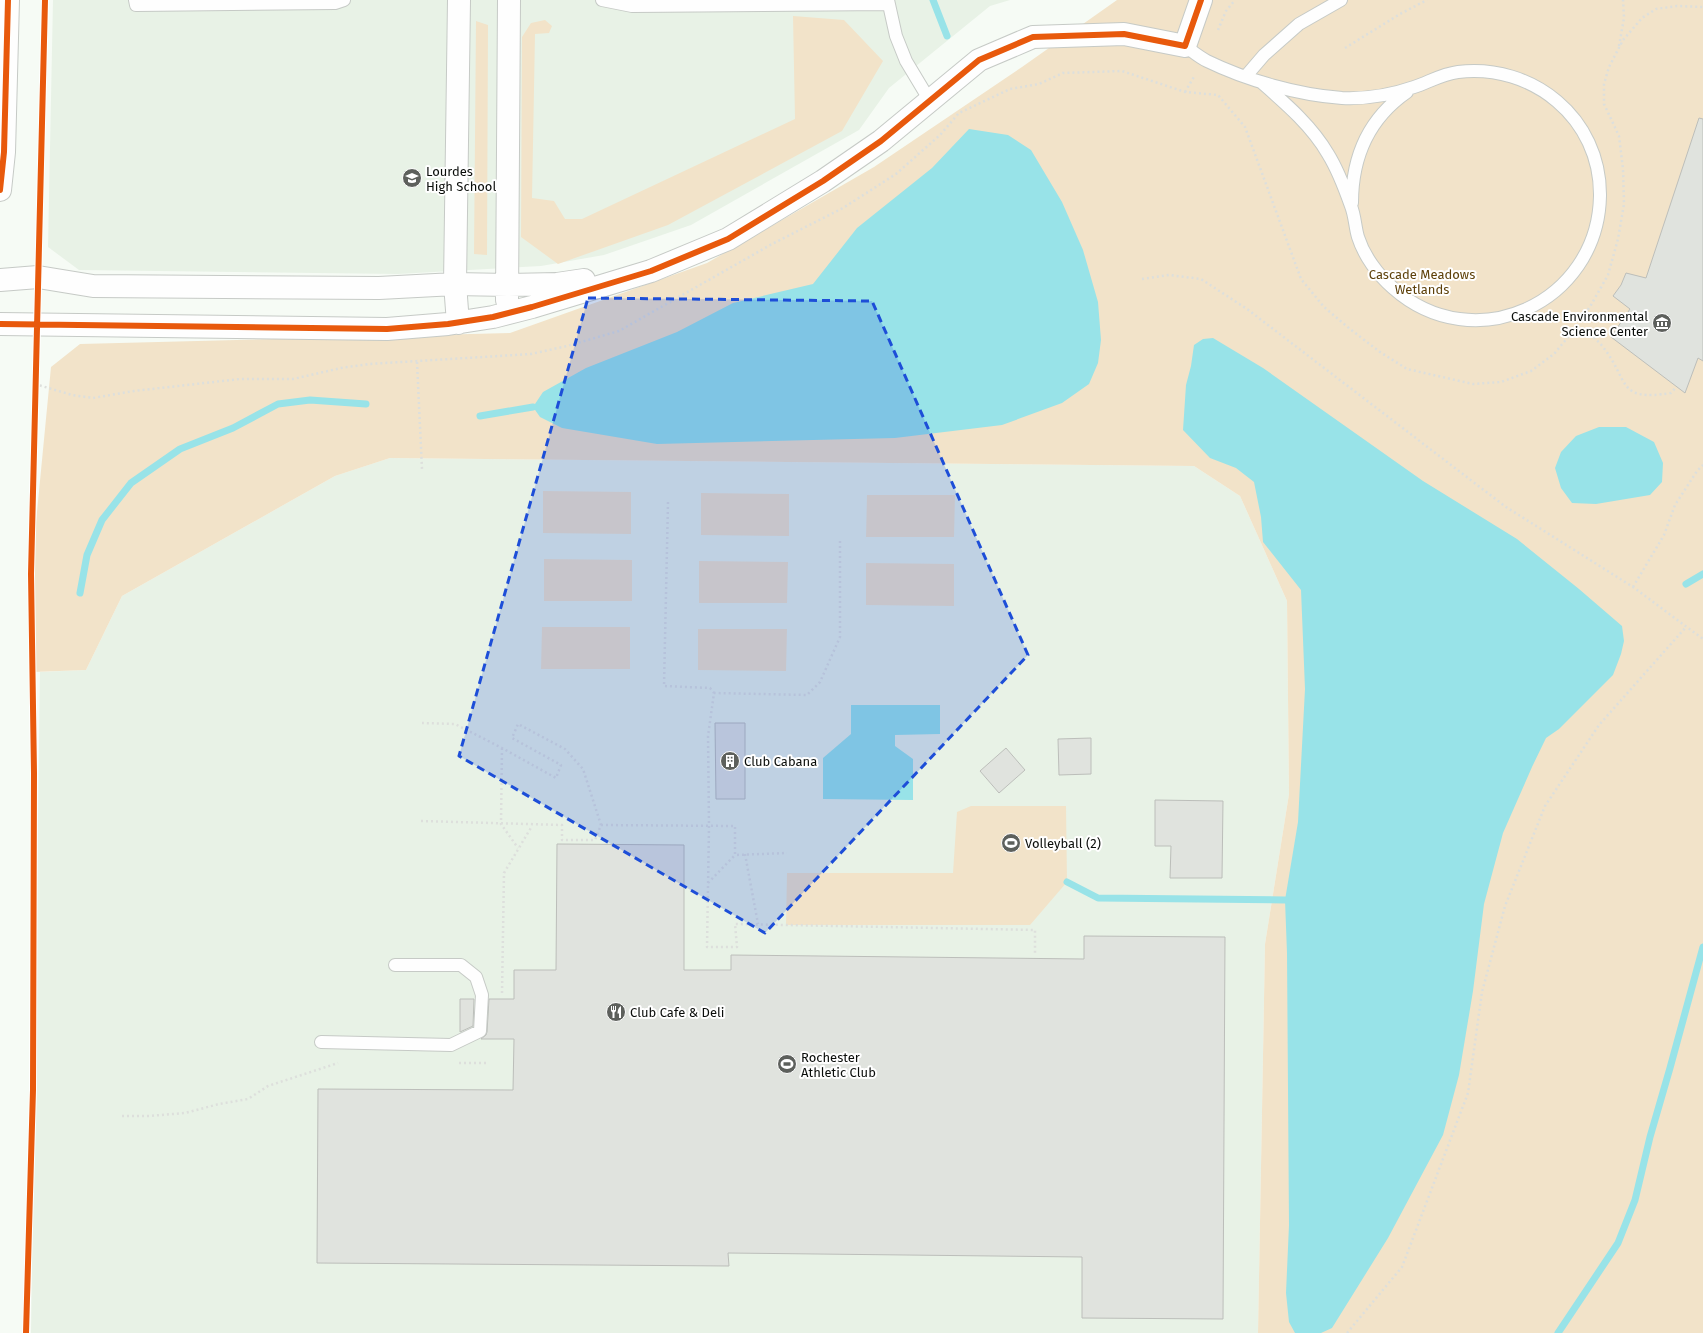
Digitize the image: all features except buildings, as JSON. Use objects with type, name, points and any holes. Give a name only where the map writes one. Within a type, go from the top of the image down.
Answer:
[{"type":"street","points":[[0,190],[4,152],[8,0]]},
{"type":"street","points":[[458,322],[456,284],[459,0]]},
{"type":"street","points":[[506,313],[508,285],[509,0]]},
{"type":"street","points":[[0,324],[387,329],[458,322],[506,313],[651,271],[728,239],[823,181],[881,141],[979,60],[1033,37],[1124,34],[1185,46],[1201,0]]},
{"type":"street","points":[[0,280],[38,277],[93,286],[379,288],[456,284],[557,284],[651,271]]},
{"type":"lane","points":[[135,0],[136,5],[334,3],[344,0]]},
{"type":"lane","points":[[602,0],[632,6],[888,2],[896,36],[906,61],[930,101]]},
{"type":"lane","points":[[1246,76],[1264,54],[1299,24],[1341,0]]},
{"type":"lane","points":[[1185,46],[1205,60],[1261,82],[1306,93],[1342,98],[1379,96],[1415,87]]},
{"type":"lane","points":[[1481,70],[1500,73],[1521,79],[1536,86],[1553,97],[1565,108],[1580,126],[1590,145],[1597,166],[1600,186],[1600,211],[1587,253],[1578,267],[1548,298],[1528,309],[1509,316],[1487,320],[1467,320],[1446,317],[1429,311],[1409,301],[1392,288],[1376,271],[1357,236],[1352,208],[1352,182],[1357,157],[1367,135],[1380,115],[1397,99],[1415,87],[1438,76],[1456,72],[1481,70]]},
{"type":"lane","points":[[1261,82],[1292,109],[1328,153],[1352,208]]},
{"type":"lane","points":[[321,1042],[451,1045],[480,1031],[482,995],[476,977],[461,965],[395,965]]},
{"type":"path","points":[[1345,48],[1427,0]]},
{"type":"path","points":[[1618,50],[1624,18],[1623,0]]},
{"type":"path","points":[[1039,84],[1063,73],[1122,71],[1185,92],[1218,95],[1245,127],[1302,279],[1324,307],[1380,352],[1407,369],[1473,384],[1501,382],[1531,371],[1554,354],[1577,326],[1608,275],[1618,239],[1624,204],[1623,169],[1619,136],[1604,104],[1604,84],[1609,67],[1623,40],[1642,18],[1656,9],[1677,6],[1703,7]]},
{"type":"path","points":[[1142,279],[1170,275],[1201,279],[1247,309],[1506,507],[1633,587],[1703,639]]},
{"type":"path","points":[[1577,326],[1595,338],[1604,348],[1619,376],[1630,391],[1641,395],[1653,396],[1671,393],[1676,387]]},
{"type":"path","points":[[35,384],[72,395],[93,398],[134,391],[240,379],[293,379],[341,368],[369,364],[417,362],[422,469]]},
{"type":"path","points":[[35,392],[36,376]]},
{"type":"path","points":[[1633,587],[1664,535],[1675,505],[1697,471],[1703,465]]},
{"type":"path","points":[[668,502],[664,686],[710,688],[714,693],[708,736],[709,826],[707,947],[737,947],[735,924],[1035,930],[1035,955]]},
{"type":"path","points":[[714,693],[807,695],[820,682],[840,637],[840,541]]},
{"type":"path","points":[[1347,1333],[1402,1267],[1468,1093],[1482,992],[1505,906],[1545,806],[1599,725],[1686,627]]},
{"type":"path","points":[[421,821],[562,825],[562,840],[595,840],[601,825],[583,768],[565,749],[518,724],[512,738],[560,765],[556,778],[455,724],[422,722]]},
{"type":"path","points":[[502,748],[501,824],[518,848]]},
{"type":"path","points":[[502,993],[504,873],[532,825]]},
{"type":"path","points":[[601,825],[735,826],[735,855]]},
{"type":"path","points":[[708,883],[735,855],[787,853]]},
{"type":"path","points":[[745,854],[758,924]]},
{"type":"path","points":[[122,1116],[149,1116],[185,1113],[219,1104],[248,1099],[268,1086],[335,1063],[343,1063]]},
{"type":"path","points":[[455,1063],[487,1063]]},
{"type":"highlighted area","points":[[588,298],[872,301],[1028,655],[765,933],[459,756]]},
{"type":"shaded area","name":"Lourdes High School","points":[[53,0],[1010,0],[990,6],[889,88],[859,130],[691,225],[604,255],[541,266],[398,274],[79,270],[48,247]]},
{"type":"shaded area","name":"Rochester Athletic Club","points":[[390,458],[1194,466],[1240,496],[1287,601],[1289,794],[1265,944],[1258,1333],[31,1333],[40,672],[86,670],[122,596],[335,476]]},
{"type":"green space","name":"Cascade Meadows Wetlands","points":[[1117,0],[1703,0],[1703,1333],[1258,1333],[1265,944],[1289,794],[1287,601],[1240,496],[1194,466],[390,458],[335,476],[122,596],[86,670],[33,672],[31,574],[51,367],[80,344],[510,333],[707,263],[874,167],[1022,67]]},
{"type":"green space","points":[[793,16],[844,20],[883,61],[842,131],[668,225],[558,264],[521,237],[522,37],[531,23],[545,20],[552,26],[549,33],[535,34],[532,198],[554,201],[565,219],[582,219],[795,119]]},
{"type":"green space","points":[[476,21],[488,25],[487,255],[474,254]]},
{"type":"green space","points":[[543,491],[631,492],[631,534],[543,533]]},
{"type":"green space","points":[[701,493],[789,494],[789,536],[701,535]]},
{"type":"green space","points":[[867,495],[955,495],[954,537],[866,537]]},
{"type":"green space","points":[[544,559],[632,560],[632,601],[544,601]]},
{"type":"green space","points":[[699,561],[788,562],[787,603],[699,603]]},
{"type":"green space","points":[[866,563],[954,564],[954,606],[866,605]]},
{"type":"green space","points":[[542,627],[630,627],[630,669],[541,669]]},
{"type":"green space","points":[[698,629],[787,629],[786,671],[698,670]]},
{"type":"green space","points":[[971,806],[1066,806],[1067,882],[1030,925],[786,925],[787,873],[953,873],[957,812]]},
{"type":"water","points":[[969,129],[1008,135],[1031,150],[1062,202],[1083,250],[1098,302],[1101,340],[1098,363],[1089,384],[1062,403],[1002,425],[895,438],[657,444],[562,428],[540,417],[533,407],[543,392],[586,368],[677,332],[733,303],[813,284],[857,228],[932,168]]},
{"type":"water","points":[[1213,338],[1263,368],[1423,481],[1517,539],[1622,626],[1624,641],[1613,675],[1559,729],[1546,738],[1503,833],[1484,904],[1473,991],[1459,1075],[1443,1135],[1388,1238],[1332,1328],[1321,1333],[1295,1333],[1289,1322],[1286,1293],[1289,1225],[1287,953],[1285,900],[1298,822],[1305,689],[1301,590],[1263,542],[1261,517],[1254,482],[1236,468],[1210,458],[1183,430],[1186,385],[1194,345],[1203,339]]},
{"type":"water","points":[[1599,427],[1626,427],[1654,442],[1663,463],[1662,482],[1650,495],[1596,504],[1572,503],[1561,488],[1555,468],[1561,452],[1576,436]]},
{"type":"water","points":[[851,705],[940,705],[940,734],[895,735],[895,746],[913,759],[913,800],[823,799],[823,758],[851,734]]},
{"type":"waterway","points":[[933,0],[947,36]]},
{"type":"waterway","points":[[80,593],[87,555],[102,520],[131,483],[180,449],[233,428],[278,404],[310,400],[366,404]]},
{"type":"waterway","points":[[480,416],[533,407]]},
{"type":"waterway","points":[[1686,584],[1703,574]]},
{"type":"waterway","points":[[1067,882],[1098,898],[1285,900]]},
{"type":"waterway","points":[[1558,1333],[1618,1243],[1635,1200],[1650,1137],[1703,947]]},
{"type":"cycle path","points":[[0,190],[4,152],[8,0]]},
{"type":"cycle path","points":[[26,1333],[33,1090],[34,773],[31,574],[45,0]]},
{"type":"cycle path","points":[[0,324],[387,329],[448,324],[493,317],[532,307],[651,271],[728,239],[823,181],[881,141],[979,60],[1033,37],[1124,34],[1185,46],[1201,0]]},
{"type":"place","name":"Lourdes High School","points":[[412,178]]},
{"type":"place","name":"Cascade Environmental Science Center","points":[[1662,323]]},
{"type":"place","name":"Club Cabana","points":[[730,761]]},
{"type":"place","name":"Volleyball (2)","points":[[1011,843]]},
{"type":"place","name":"Club Cafe & Deli","points":[[616,1012]]},
{"type":"place","name":"Rochester Athletic Club","points":[[787,1064]]}]
